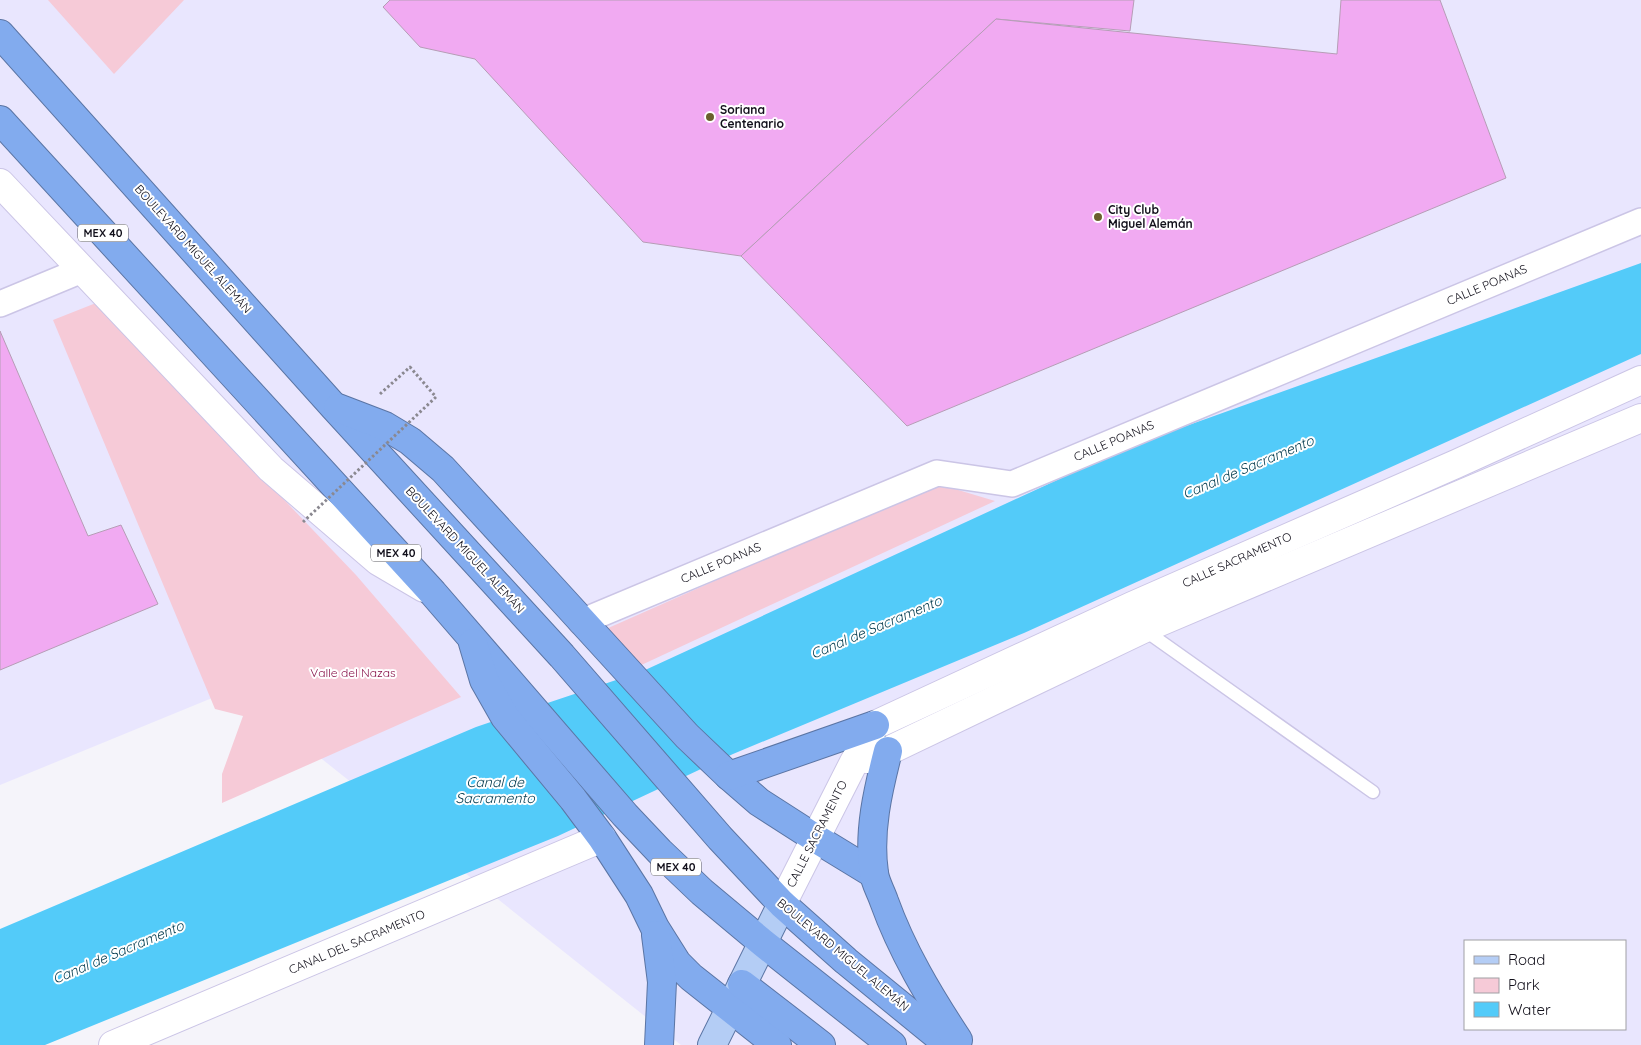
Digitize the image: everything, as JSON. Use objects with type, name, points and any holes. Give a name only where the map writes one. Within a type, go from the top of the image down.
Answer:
[{"type":"highway","name":"BOULEVARD MIGUEL ALEMÁN","points":[[0,34],[346,411],[720,838],[782,904],[846,960],[950,1045]]},
{"type":"highway","name":"MEX 40","points":[[0,120],[472,636],[625,815],[660,852],[702,892],[763,943],[892,1045]]},
{"type":"highway","points":[[346,411],[385,426],[410,441],[443,469],[687,736],[729,776],[759,802],[874,874]]},
{"type":"highway","points":[[472,636],[484,680],[504,716],[573,798],[602,838],[639,895],[655,928],[677,962],[691,977],[777,1045]]},
{"type":"highway","points":[[729,776],[875,725]]},
{"type":"highway","points":[[888,751],[875,810],[874,874],[886,908],[917,974],[961,1045]]},
{"type":"highway","points":[[655,928],[662,982],[659,1045]]},
{"type":"highway","points":[[742,984],[821,1045]]},
{"type":"main road","points":[[0,183],[287,484],[378,561],[433,593]]},
{"type":"main road","name":"CALLE SACRAMENTO","points":[[853,764],[888,751],[1138,618],[1456,464],[1641,380]]},
{"type":"main road","name":"CALLE SACRAMENTO","points":[[782,904],[853,764],[875,725],[1641,418]]},
{"type":"main road","name":"CANAL DEL SACRAMENTO","points":[[113,1045],[602,838]]},
{"type":"main road","points":[[712,1045],[782,904]]},
{"type":"street","name":"CALLE POANAS","points":[[581,622],[937,473],[1012,484],[1641,221]]},
{"type":"street","points":[[0,304],[82,270]]},
{"type":"lane","points":[[1138,618],[1372,792]]},
{"type":"path","points":[[303,522],[436,398],[410,366],[346,411]]},
{"type":"shaded area","points":[[0,0],[1641,0],[1641,1045],[681,1045],[234,689],[0,785]]},
{"type":"green space","points":[[48,0],[184,0],[114,74]]},
{"type":"green space","name":"Valle del Nazas","points":[[96,303],[356,575],[461,697],[222,803],[222,774],[243,716],[215,709],[53,320]]},
{"type":"green space","points":[[935,483],[995,501],[637,667],[606,629]]},
{"type":"water","name":"Canal de Sacramento","points":[[1641,263],[1641,354],[1024,633],[733,754],[558,836],[45,1045],[0,1045],[0,929],[476,727],[643,671],[1133,445]]},
{"type":"building","name":"Soriana Centenario","points":[[390,0],[1134,0],[1130,31],[996,19],[741,256],[643,242],[475,59],[420,47],[383,7]]},
{"type":"building","name":"City Club Miguel Alemán","points":[[1341,0],[1440,0],[1506,178],[907,426],[741,256],[996,19],[1337,54]]},
{"type":"building","points":[[0,331],[88,536],[121,525],[158,604],[0,670]]},
{"type":"place","name":"Soriana Centenario","points":[[710,117]]},
{"type":"place","name":"City Club Miguel Alemán","points":[[1098,217]]}]
